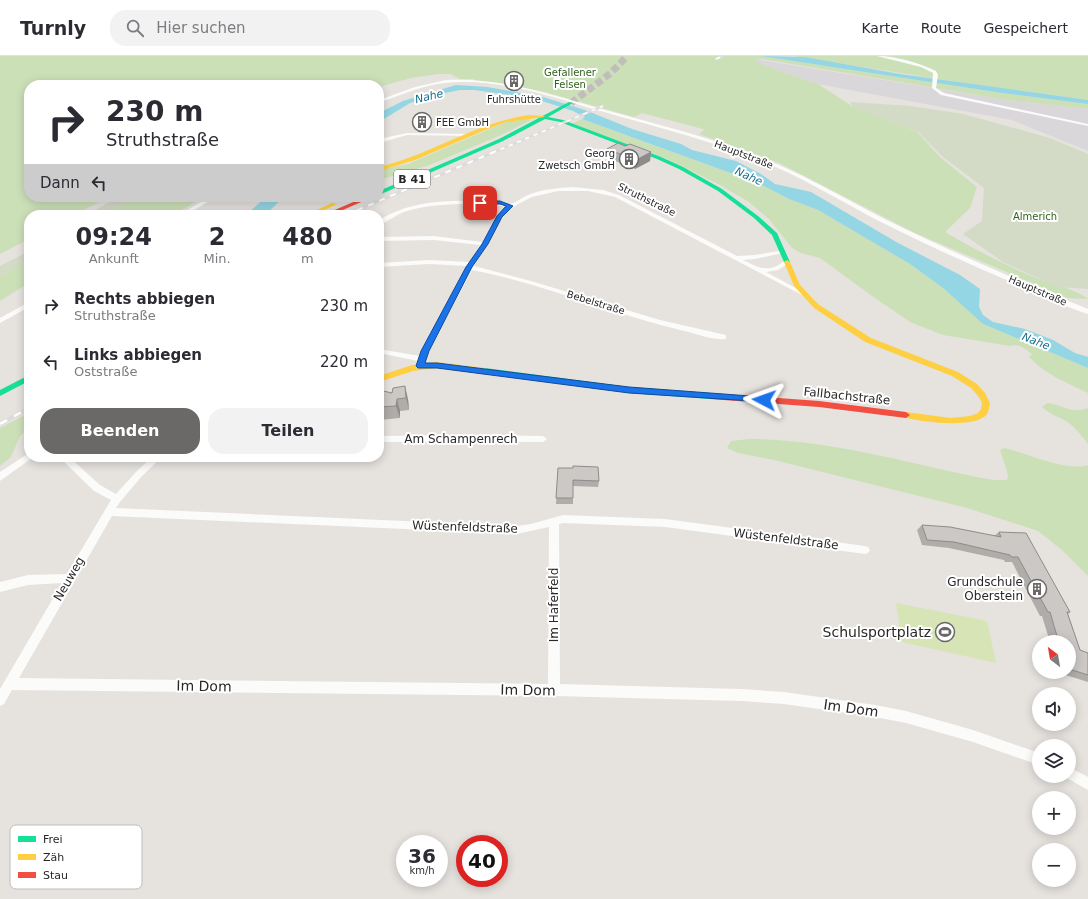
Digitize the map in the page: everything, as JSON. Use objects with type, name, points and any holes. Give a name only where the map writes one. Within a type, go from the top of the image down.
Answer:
[{"type":"street","points":[[880,56],[922,66],[935,72],[934,89],[950,96],[1088,125]]},
{"type":"street","name":"Hauptstraße","points":[[384,100],[407,91],[430,85],[454,81],[471,82],[508,87],[542,94],[697,136],[778,167],[910,234],[1088,312]]},
{"type":"street","name":"B 41","points":[[384,191],[478,150],[530,125],[571,102]]},
{"type":"street","points":[[384,167],[412,159],[492,124],[517,117],[548,118],[658,158],[708,182],[767,226],[775,234],[787,262]]},
{"type":"street","points":[[384,140],[407,134],[470,134]]},
{"type":"street","name":"B 41","points":[[384,184],[478,150]]},
{"type":"street","name":"Struthstraße","points":[[421,362],[470,266],[485,244],[500,216],[510,206],[535,195],[559,189],[581,188],[617,196],[802,294]]},
{"type":"street","points":[[191,210],[204,202]]},
{"type":"street","points":[[321,210],[340,202]]},
{"type":"street","points":[[338,210],[358,202]]},
{"type":"street","points":[[384,220],[405,209],[419,206],[492,202],[510,206]]},
{"type":"street","points":[[384,239],[434,238],[485,244]]},
{"type":"street","name":"Struthstraße","points":[[734,257],[755,257],[783,251]]},
{"type":"street","name":"Bebelstraße","points":[[384,265],[429,262],[470,266],[640,316],[723,337]]},
{"type":"street","name":"Struthstraße","points":[[755,269],[776,269],[787,262]]},
{"type":"street","name":"Fallbachstraße","points":[[421,362],[629,390],[819,404],[951,421],[971,419],[981,415],[985,410],[986,403],[982,395],[966,380],[940,367],[868,340],[823,311],[802,294],[787,262]]},
{"type":"street","points":[[0,321],[24,307]]},
{"type":"street","points":[[384,352],[421,362]]},
{"type":"street","points":[[384,377],[421,362]]},
{"type":"street","points":[[0,383],[24,371]]},
{"type":"street","points":[[0,393],[24,381]]},
{"type":"street","name":"Am Schampenrech","points":[[384,439],[543,439]]},
{"type":"street","points":[[0,477],[24,460]]},
{"type":"street","points":[[68,462],[97,488],[118,499]]},
{"type":"street","name":"Neuweg","points":[[0,700],[109,512],[118,499],[152,462]]},
{"type":"street","name":"Wüstenfeldstraße","points":[[109,512],[517,530],[531,528],[563,519],[581,519],[665,524],[865,550]]},
{"type":"street","name":"Im Haferfeld","points":[[554,521],[554,690]]},
{"type":"street","points":[[0,587],[28,580],[70,578]]},
{"type":"street","name":"Im Dom","points":[[9,684],[554,690],[741,695],[784,698],[906,717],[950,729],[1032,757]]},
{"type":"street","points":[[1076,777],[1088,784]]},
{"type":"shaded area","points":[[755,59],[1013,101],[1088,109],[1088,151],[1012,120],[818,84],[764,66],[755,61]]},
{"type":"green space","name":"Gefallener Felsen","points":[[0,56],[761,56],[1002,93],[1088,104],[1088,109],[1013,101],[762,59],[755,60],[765,66],[818,84],[852,106],[917,132],[940,157],[977,187],[970,208],[945,232],[1011,267],[1034,277],[1070,289],[1088,299],[1067,298],[915,233],[779,163],[699,134],[704,130],[703,129],[642,113],[634,117],[541,91],[473,80],[474,79],[460,79],[450,74],[411,78],[384,86],[384,80],[24,80],[24,202],[99,202],[84,210],[24,210],[24,242],[0,254]]},
{"type":"green space","points":[[794,56],[1088,56],[1088,100],[976,85]]},
{"type":"green space","name":"Almerich","points":[[850,102],[910,106],[963,114],[1050,138],[1088,154],[1088,289],[1058,287],[1003,262],[963,234],[982,221],[984,188],[943,157],[918,132],[853,107]]},
{"type":"green space","points":[[582,119],[758,183],[789,199],[818,210],[910,264],[943,288],[983,324],[1088,368],[1088,393],[1057,378],[1042,368],[1029,357],[1032,354],[1019,346],[1010,346],[943,335],[910,322],[820,258],[801,253],[792,248],[769,219],[749,202],[720,185],[667,159],[571,124]]},
{"type":"green space","points":[[511,120],[531,120],[499,136],[427,166],[384,179],[384,169],[408,164]]},
{"type":"green space","points":[[110,202],[126,202],[112,210],[95,210]]},
{"type":"green space","points":[[126,202],[195,202],[182,210],[112,210]]},
{"type":"green space","points":[[24,254],[24,264],[0,276],[0,266]]},
{"type":"green space","points":[[24,264],[24,286],[0,301],[0,276]]},
{"type":"green space","points":[[1047,403],[1071,410],[1082,410],[1088,408],[1088,444],[1069,423],[1048,412],[1042,407]]},
{"type":"green space","points":[[24,416],[24,432],[20,436],[11,457],[0,466],[0,428]]},
{"type":"green space","points":[[749,439],[811,443],[841,448],[993,480],[1007,480],[1008,475],[1000,450],[1004,448],[1058,464],[1069,466],[1088,465],[1088,576],[1063,551],[1038,531],[967,508],[774,460],[738,453],[727,448],[731,441]]},
{"type":"green space","name":"Schulsportplatz","points":[[896,603],[987,621],[996,663],[902,642]]},
{"type":"water","points":[[761,56],[805,57],[900,74],[1088,100],[1088,104],[1002,93]]},
{"type":"water","name":"Nahe","points":[[456,85],[487,87],[543,97],[585,110],[632,129],[681,144],[692,150],[736,161],[761,174],[775,184],[811,192],[898,243],[960,275],[980,289],[979,307],[983,315],[993,322],[1025,329],[1053,340],[1075,353],[1088,357],[1088,368],[983,324],[943,288],[910,264],[818,210],[789,199],[758,183],[582,119],[585,117],[573,111],[533,98],[474,90],[460,90],[410,103],[384,119],[384,110],[403,101]]},
{"type":"water","points":[[260,202],[279,202],[270,210],[252,210]]},
{"type":"building","points":[[618,143],[625,146],[630,144],[651,152],[636,160],[607,149]]},
{"type":"building","points":[[405,386],[406,398],[397,399],[396,406],[384,407],[384,391],[392,393],[393,388]]},
{"type":"building","points":[[573,466],[598,467],[599,481],[573,480],[573,498],[556,498],[558,468],[573,468]]},
{"type":"building","points":[[922,525],[950,527],[1001,537],[999,532],[1026,533],[1070,612],[1067,612],[1075,635],[1057,635],[1050,612],[1048,612],[1018,557],[1012,557],[1010,555],[954,542],[927,540]]},
{"type":"building","points":[[1076,638],[1080,650],[1088,653],[1088,675],[1076,671]]},
{"type":"tunnel","points":[[571,103],[611,73],[627,56]]},
{"type":"railway","points":[[716,59],[723,56]]},
{"type":"railway","points":[[492,153],[603,106]]},
{"type":"railway","points":[[384,199],[494,152]]},
{"type":"railway","points":[[358,210],[377,202]]},
{"type":"railway","points":[[0,424],[24,411]]},
{"type":"traffic: fast","points":[[384,191],[501,140],[571,103]]},
{"type":"traffic: fast","points":[[543,117],[561,121],[659,158],[681,168],[720,190],[756,217],[775,234],[787,262]]},
{"type":"traffic: fast","points":[[485,371],[629,390],[710,396]]},
{"type":"traffic: fast","points":[[0,393],[24,381]]},
{"type":"traffic: slow","points":[[384,168],[413,159],[505,121],[517,118],[543,117]]},
{"type":"traffic: slow","points":[[320,210],[334,204]]},
{"type":"traffic: slow","points":[[787,262],[797,286],[816,306],[868,340],[955,374],[974,386],[982,395],[986,403],[985,410],[981,415],[971,419],[951,421],[906,415]]},
{"type":"traffic: slow","points":[[384,377],[412,368],[437,365],[485,371]]},
{"type":"traffic: jam","points":[[338,210],[358,202]]},
{"type":"traffic: jam","points":[[710,396],[819,404],[906,415]]},
{"type":"place","name":"Fuhrshütte","points":[[514,81]]},
{"type":"place","name":"FEE GmbH","points":[[422,122]]},
{"type":"place","name":"Georg Zwetsch GmbH","points":[[629,159]]},
{"type":"place","name":"Grundschule Oberstein","points":[[1037,589]]},
{"type":"place","name":"Schulsportplatz","points":[[945,632]]},
{"type":"route","points":[[480,203],[492,202],[510,206],[500,216],[485,244],[469,267],[425,351],[420,366],[437,365],[629,390],[764,400]]}]
